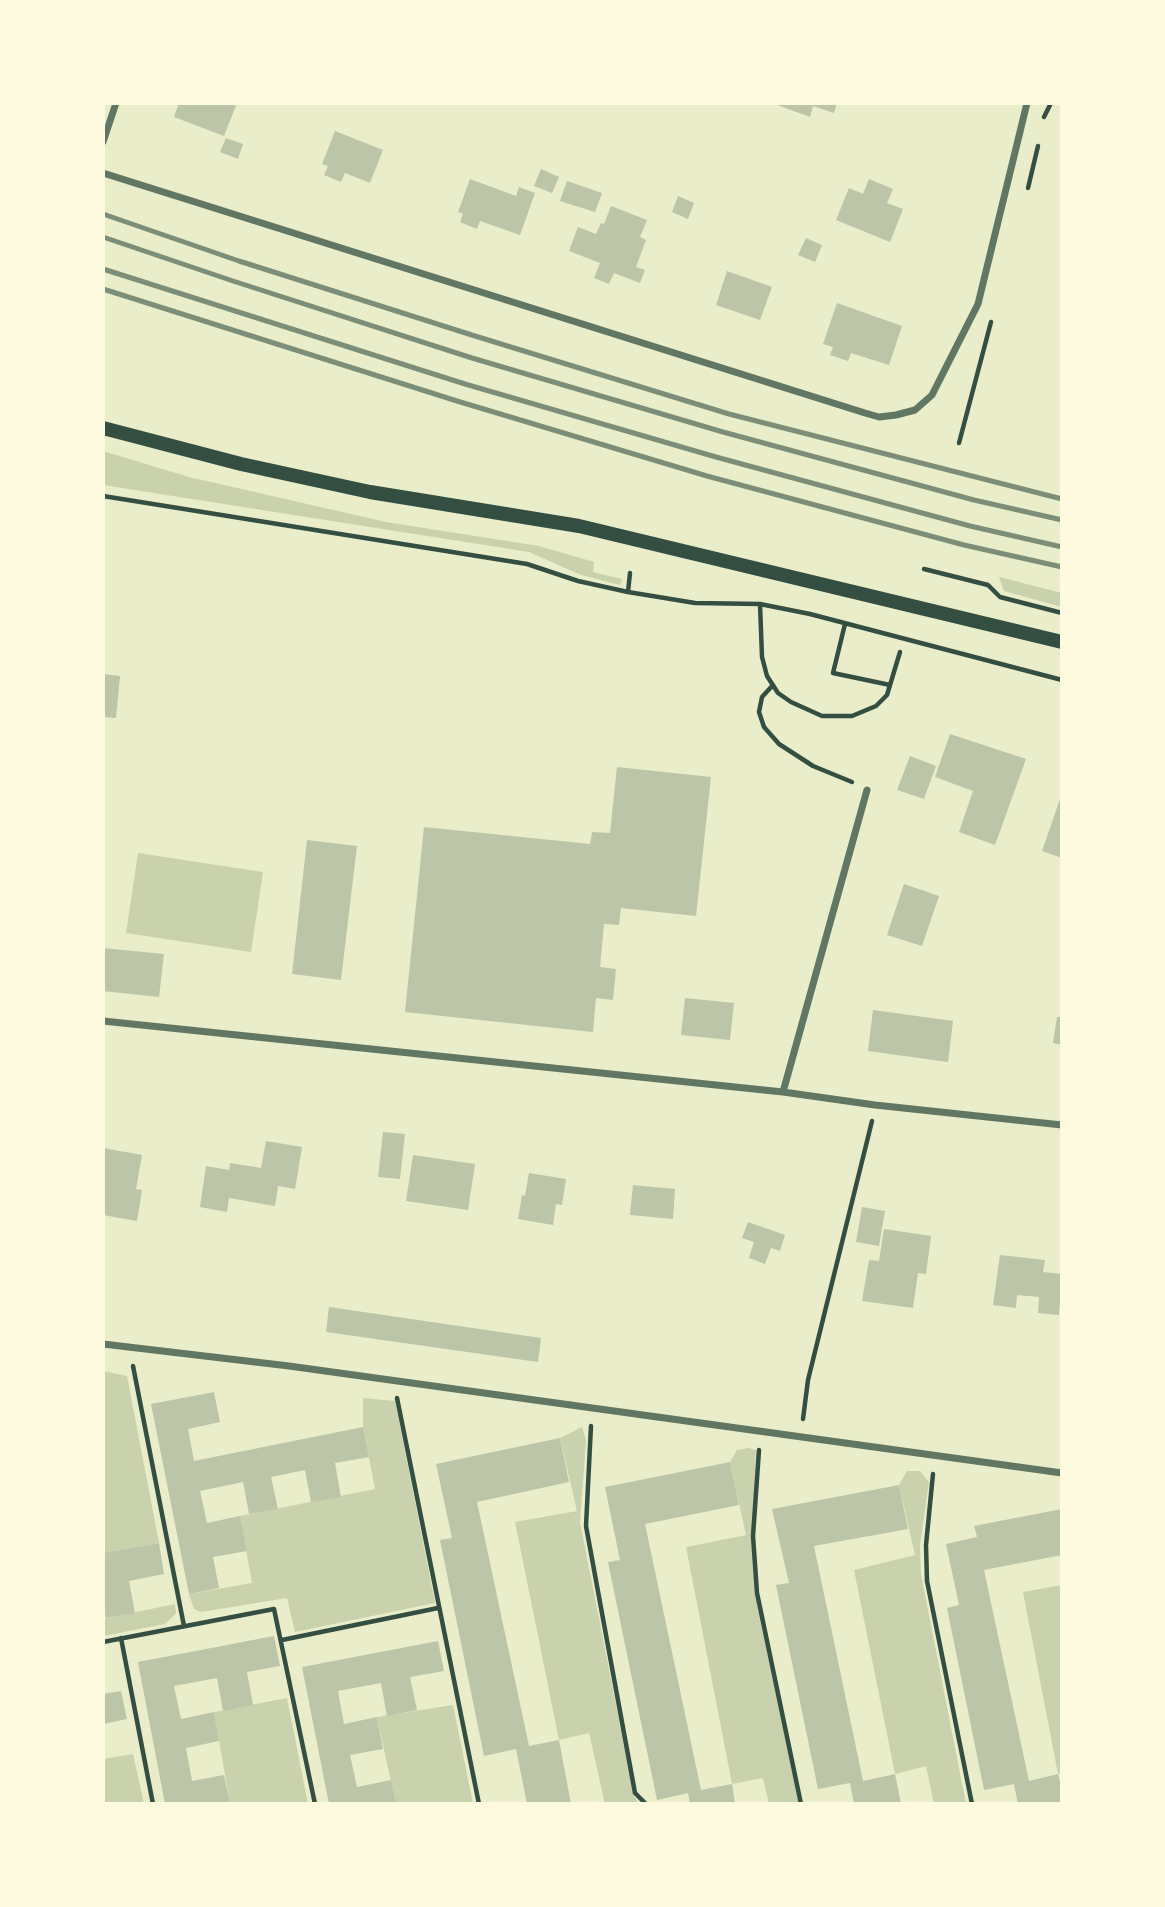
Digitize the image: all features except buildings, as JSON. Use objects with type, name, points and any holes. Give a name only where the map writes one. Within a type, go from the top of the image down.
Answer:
[{"type":"main road","points":[[103,428],[241,464],[357,489],[579,526],[1062,642]]},
{"type":"street","points":[[103,142],[117,103]]},
{"type":"street","points":[[103,173],[865,413],[896,415],[915,410],[932,396],[978,304],[1027,103]]},
{"type":"street","points":[[783,1092],[867,790]]},
{"type":"street","points":[[103,1021],[783,1092],[1062,1125]]},
{"type":"street","points":[[103,1344],[393,1380],[1062,1473]]},
{"type":"path","points":[[959,443],[993,313]]},
{"type":"path","points":[[103,496],[527,564],[578,581],[628,592],[695,603],[760,604],[1062,680]]},
{"type":"path","points":[[924,569],[988,584],[1000,597],[1062,613]]},
{"type":"path","points":[[628,592],[630,573]]},
{"type":"path","points":[[760,604],[762,657],[767,676],[778,693],[822,716],[852,716],[876,706],[887,695],[900,652]]},
{"type":"path","points":[[845,624],[833,673],[890,685]]},
{"type":"path","points":[[773,685],[762,697],[759,712],[764,727],[779,744],[813,766],[867,790]]},
{"type":"path","points":[[801,1437],[808,1380],[876,1105]]},
{"type":"path","points":[[129,1347],[184,1626]]},
{"type":"path","points":[[393,1380],[479,1804]]},
{"type":"path","points":[[593,1408],[586,1526],[635,1793],[646,1804]]},
{"type":"path","points":[[760,1431],[753,1536],[757,1593],[801,1804]]},
{"type":"path","points":[[935,1456],[926,1545],[927,1581],[972,1804]]},
{"type":"path","points":[[282,1640],[438,1608]]},
{"type":"path","points":[[103,1642],[274,1609],[315,1804]]},
{"type":"path","points":[[121,1638],[153,1804]]},
{"type":"green space","points":[[103,451],[189,477],[386,522],[539,546],[594,562],[593,572],[622,579],[620,585],[581,575],[529,552],[103,485]]},
{"type":"green space","points":[[999,577],[1062,593],[1062,607],[1004,591]]},
{"type":"green space","points":[[138,853],[263,872],[251,952],[126,933]]},
{"type":"green space","points":[[103,1371],[127,1376],[159,1543],[103,1553]]},
{"type":"green space","points":[[363,1398],[395,1401],[435,1603],[295,1632],[287,1598],[201,1612],[194,1609],[189,1594],[252,1583],[240,1516],[375,1489],[363,1427]]},
{"type":"green space","points":[[582,1427],[586,1440],[580,1522],[634,1796],[640,1804],[605,1804],[589,1733],[559,1740],[515,1522],[577,1511],[560,1438]]},
{"type":"green space","points":[[737,1450],[756,1450],[752,1537],[755,1593],[799,1804],[769,1804],[763,1778],[732,1784],[686,1547],[746,1535],[730,1462]]},
{"type":"green space","points":[[907,1471],[920,1471],[929,1482],[920,1546],[921,1574],[966,1804],[934,1804],[926,1766],[895,1774],[854,1570],[915,1555],[899,1485]]},
{"type":"green space","points":[[1062,1585],[1062,1773],[1058,1774],[1023,1592]]},
{"type":"green space","points":[[175,1604],[176,1613],[165,1624],[103,1636],[103,1619]]},
{"type":"green space","points":[[287,1698],[308,1804],[230,1804],[214,1712]]},
{"type":"green space","points":[[453,1705],[473,1804],[396,1804],[377,1717]]},
{"type":"green space","points":[[133,1754],[144,1804],[103,1804],[103,1759]]},
{"type":"railway","points":[[103,214],[239,261],[729,414],[1062,499]]},
{"type":"railway","points":[[103,237],[472,358],[723,432],[974,500],[1062,520]]},
{"type":"railway","points":[[103,269],[465,384],[716,457],[970,526],[1062,547]]},
{"type":"railway","points":[[103,289],[457,401],[707,476],[964,545],[1062,567]]}]
